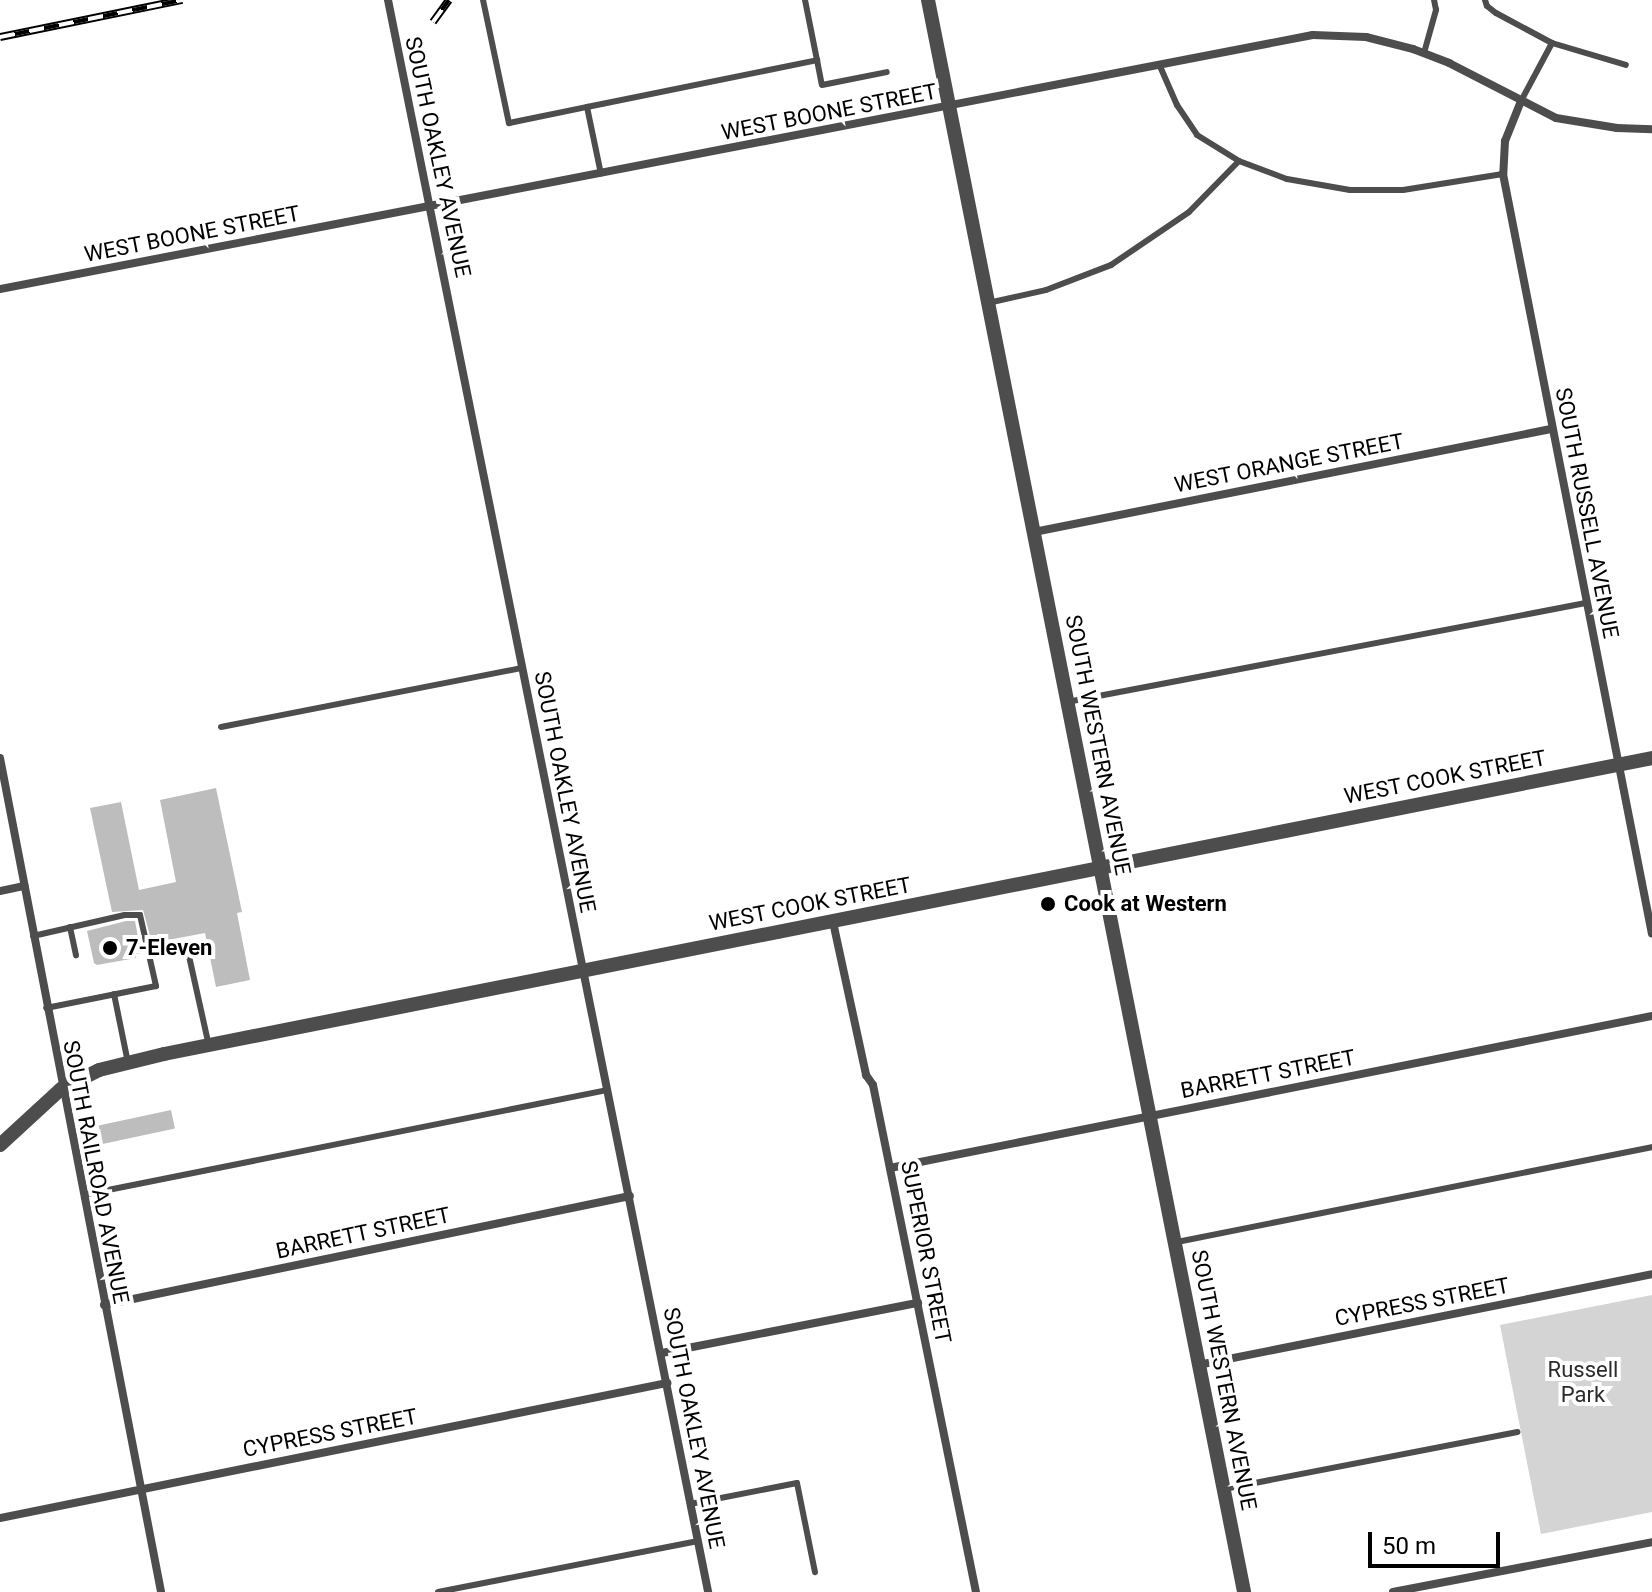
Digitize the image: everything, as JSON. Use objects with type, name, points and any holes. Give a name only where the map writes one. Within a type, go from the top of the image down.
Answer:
[{"type":"street","name":"SOUTH OAKLEY AVENUE","points":[[388,0],[708,1592]]},
{"type":"street","name":"SOUTH WESTERN AVENUE","points":[[928,0],[1244,1592]]},
{"type":"street","name":"WEST BOONE STREET","points":[[0,289],[1313,35],[1366,37],[1424,53],[1556,118],[1617,128],[1652,129]]},
{"type":"street","name":"SOUTH RUSSELL AVENUE","points":[[1521,101],[1505,141],[1503,174],[1652,934]]},
{"type":"street","name":"WEST ORANGE STREET","points":[[1034,532],[1551,429]]},
{"type":"street","name":"SOUTH RAILROAD AVENUE","points":[[0,758],[61,1089],[161,1592]]},
{"type":"street","name":"WEST COOK STREET","points":[[0,1145],[61,1089],[99,1070],[128,1063],[1652,758]]},
{"type":"street","points":[[0,891],[24,886]]},
{"type":"street","name":"SUPERIOR STREET","points":[[833,922],[866,1075],[873,1085],[976,1592]]},
{"type":"street","name":"BARRETT STREET","points":[[890,1168],[1652,1016]]},
{"type":"street","name":"BARRETT STREET","points":[[104,1305],[630,1196]]},
{"type":"street","name":"CYPRESS STREET","points":[[1198,1365],[1652,1274]]},
{"type":"street","points":[[662,1353],[918,1303]]},
{"type":"street","name":"CYPRESS STREET","points":[[0,1518],[667,1383]]},
{"type":"street","points":[[1393,1592],[1652,1542]]},
{"type":"lane","points":[[483,0],[509,123],[817,60]]},
{"type":"lane","points":[[805,0],[822,85],[887,72]]},
{"type":"lane","points":[[1424,53],[1436,10],[1434,0]]},
{"type":"lane","points":[[1485,0],[1496,13],[1552,43],[1626,65]]},
{"type":"lane","points":[[1521,101],[1552,43]]},
{"type":"lane","points":[[1159,64],[1191,128],[1213,148],[1287,179],[1350,190],[1403,190],[1503,174]]},
{"type":"lane","points":[[587,107],[601,174]]},
{"type":"lane","points":[[988,303],[1046,290],[1111,265],[1189,212],[1239,161]]},
{"type":"lane","points":[[1067,702],[1586,603]]},
{"type":"lane","points":[[221,727],[522,668]]},
{"type":"lane","points":[[33,936],[140,915],[156,986],[46,1008]]},
{"type":"lane","points":[[70,927],[76,955]]},
{"type":"lane","points":[[189,956],[209,1046]]},
{"type":"lane","points":[[114,994],[128,1063]]},
{"type":"lane","points":[[88,1194],[607,1090]]},
{"type":"lane","points":[[1174,1242],[1652,1147]]},
{"type":"lane","points":[[1223,1489],[1518,1432]]},
{"type":"lane","points":[[690,1504],[797,1483],[815,1572]]},
{"type":"lane","points":[[438,1592],[698,1541]]},
{"type":"green space","name":"Russell Park","points":[[1652,1295],[1652,1512],[1541,1534],[1500,1325]]},
{"type":"building","points":[[216,788],[242,912],[237,913],[250,980],[216,987],[205,933],[152,943],[143,910],[112,912],[90,808],[121,802],[139,890],[176,882],[160,800]]},
{"type":"building","points":[[135,921],[141,953],[135,954],[136,958],[94,963],[87,931]]},
{"type":"building","points":[[171,1110],[175,1129],[103,1144],[99,1125]]},
{"type":"railway","points":[[0,37],[182,0]]},
{"type":"railway","points":[[433,22],[449,0]]},
{"type":"place","name":"Cook at Western","points":[[1048,904]]},
{"type":"place","name":"7-Eleven","points":[[110,948]]}]
